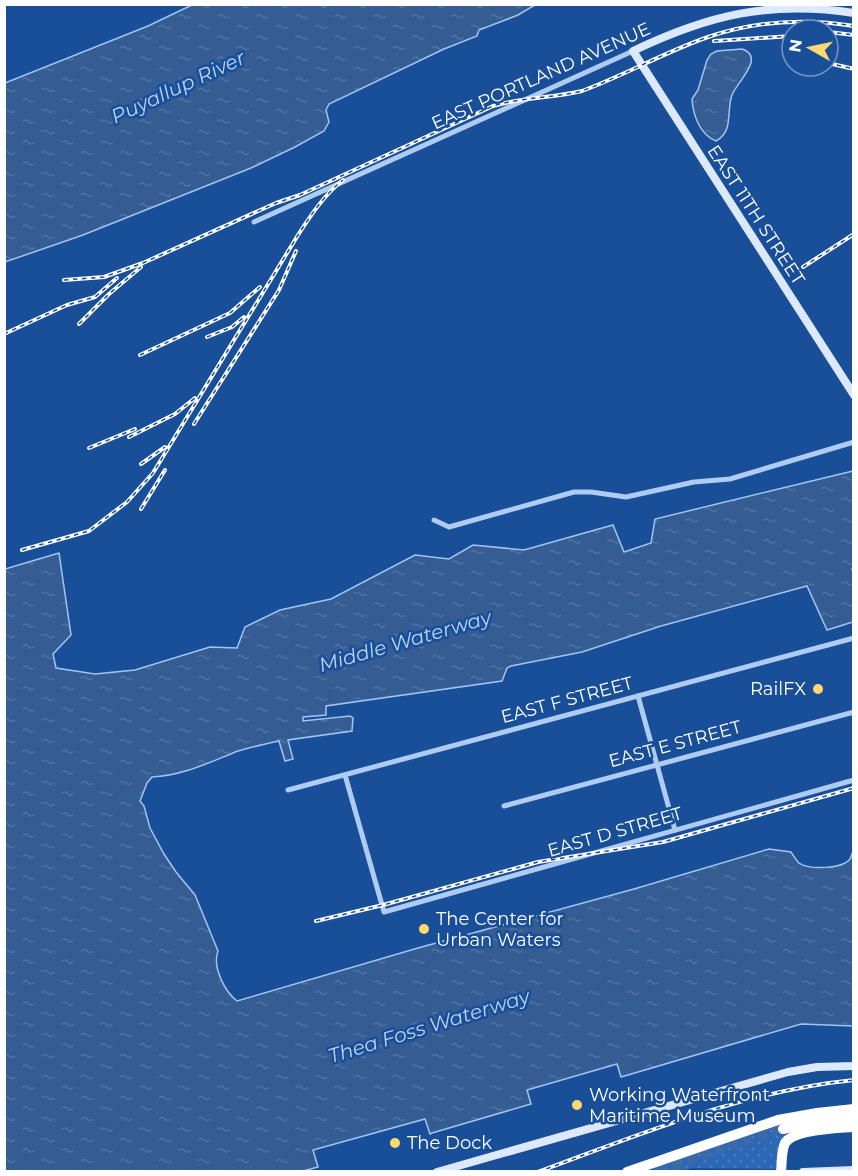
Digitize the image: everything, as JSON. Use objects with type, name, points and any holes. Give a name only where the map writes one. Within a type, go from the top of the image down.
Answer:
[{"type":"highway","points":[[627,1172],[778,1120],[854,1109]]},
{"type":"highway","points":[[783,1129],[812,1123],[854,1119]]},
{"type":"highway","points":[[781,1172],[784,1146],[793,1136],[854,1127]]},
{"type":"street","name":"EAST PORTLAND AVENUE","points":[[254,222],[633,51],[709,20],[750,9],[804,6],[854,13]]},
{"type":"street","name":"EAST 11TH STREET","points":[[633,51],[854,395]]},
{"type":"street","points":[[434,520],[449,527],[574,492],[626,497],[694,482],[730,479],[854,442]]},
{"type":"street","name":"EAST F STREET","points":[[288,790],[854,638]]},
{"type":"street","points":[[638,696],[675,830]]},
{"type":"street","name":"EAST E STREET","points":[[504,806],[854,712]]},
{"type":"street","name":"EAST D STREET","points":[[345,775],[384,912],[854,780]]},
{"type":"street","points":[[437,1172],[788,1072],[818,1067],[854,1066]]},
{"type":"street","points":[[803,1172],[854,1170]]},
{"type":"shaded area","points":[[778,1124],[785,1135],[780,1142],[776,1169],[691,1168],[682,1171],[653,1172],[653,1168]]},
{"type":"water","name":"Puyallup River","points":[[192,5],[535,5],[518,15],[479,30],[477,36],[444,49],[329,104],[326,110],[329,122],[324,131],[295,147],[251,168],[83,235],[5,262],[5,83],[148,26]]},
{"type":"water","points":[[742,49],[749,53],[751,64],[732,95],[725,132],[716,141],[710,138],[698,124],[692,99],[698,90],[711,54],[717,51]]},
{"type":"water","points":[[853,471],[853,622],[827,630],[807,586],[661,626],[582,652],[511,666],[507,668],[502,681],[326,706],[326,715],[303,717],[303,721],[350,716],[353,718],[352,731],[288,740],[293,759],[285,761],[279,741],[238,751],[185,771],[152,777],[140,801],[144,806],[150,828],[164,854],[195,895],[218,951],[217,964],[221,979],[228,992],[237,1001],[769,849],[791,852],[799,863],[810,867],[840,865],[850,859],[853,851],[853,1026],[801,1024],[621,1077],[617,1064],[527,1090],[531,1104],[430,1134],[425,1119],[313,1150],[318,1167],[303,1171],[5,1171],[5,569],[59,553],[71,635],[53,654],[56,668],[95,674],[135,670],[210,647],[237,648],[245,627],[280,610],[331,599],[415,555],[449,559],[473,545],[524,550],[613,525],[624,552],[651,543],[655,519]]},
{"type":"tunnel","points":[[659,1172],[713,1150],[783,1129]]},
{"type":"railway","points":[[64,280],[104,277],[143,263],[276,203],[300,195],[493,106],[582,91],[692,43],[744,27],[780,22],[817,22],[854,26]]},
{"type":"railway","points":[[840,33],[854,35]]},
{"type":"railway","points":[[714,41],[780,37]]},
{"type":"railway","points":[[840,66],[854,69]]},
{"type":"railway","points":[[22,550],[89,531],[127,502],[153,473],[298,235],[324,199],[343,180]]},
{"type":"railway","points":[[803,267],[854,234]]},
{"type":"railway","points":[[194,424],[279,290],[296,251]]},
{"type":"railway","points":[[79,324],[141,267]]},
{"type":"railway","points":[[4,334],[67,305],[95,297],[117,278]]},
{"type":"railway","points":[[140,355],[230,313],[260,287]]},
{"type":"railway","points":[[207,337],[232,327],[244,317]]},
{"type":"railway","points":[[129,437],[175,414],[195,398]]},
{"type":"railway","points":[[89,448],[135,429]]},
{"type":"railway","points":[[141,464],[165,447]]},
{"type":"railway","points":[[141,509],[165,470]]},
{"type":"railway","points":[[316,921],[538,862],[663,842],[854,788]]},
{"type":"railway","points":[[538,1172],[654,1129],[733,1104],[813,1086],[854,1080]]},
{"type":"place","name":"RailFX","points":[[818,689]]},
{"type":"place","name":"The Center for Urban Waters","points":[[424,929]]},
{"type":"place","name":"Working Waterfront Maritime Museum","points":[[577,1105]]},
{"type":"place","name":"The Dock","points":[[395,1143]]},
{"type":"water label","name":"Middle Waterway","points":[[405,641]]},
{"type":"water label","name":"Thea Foss Waterway","points":[[429,1026]]}]
